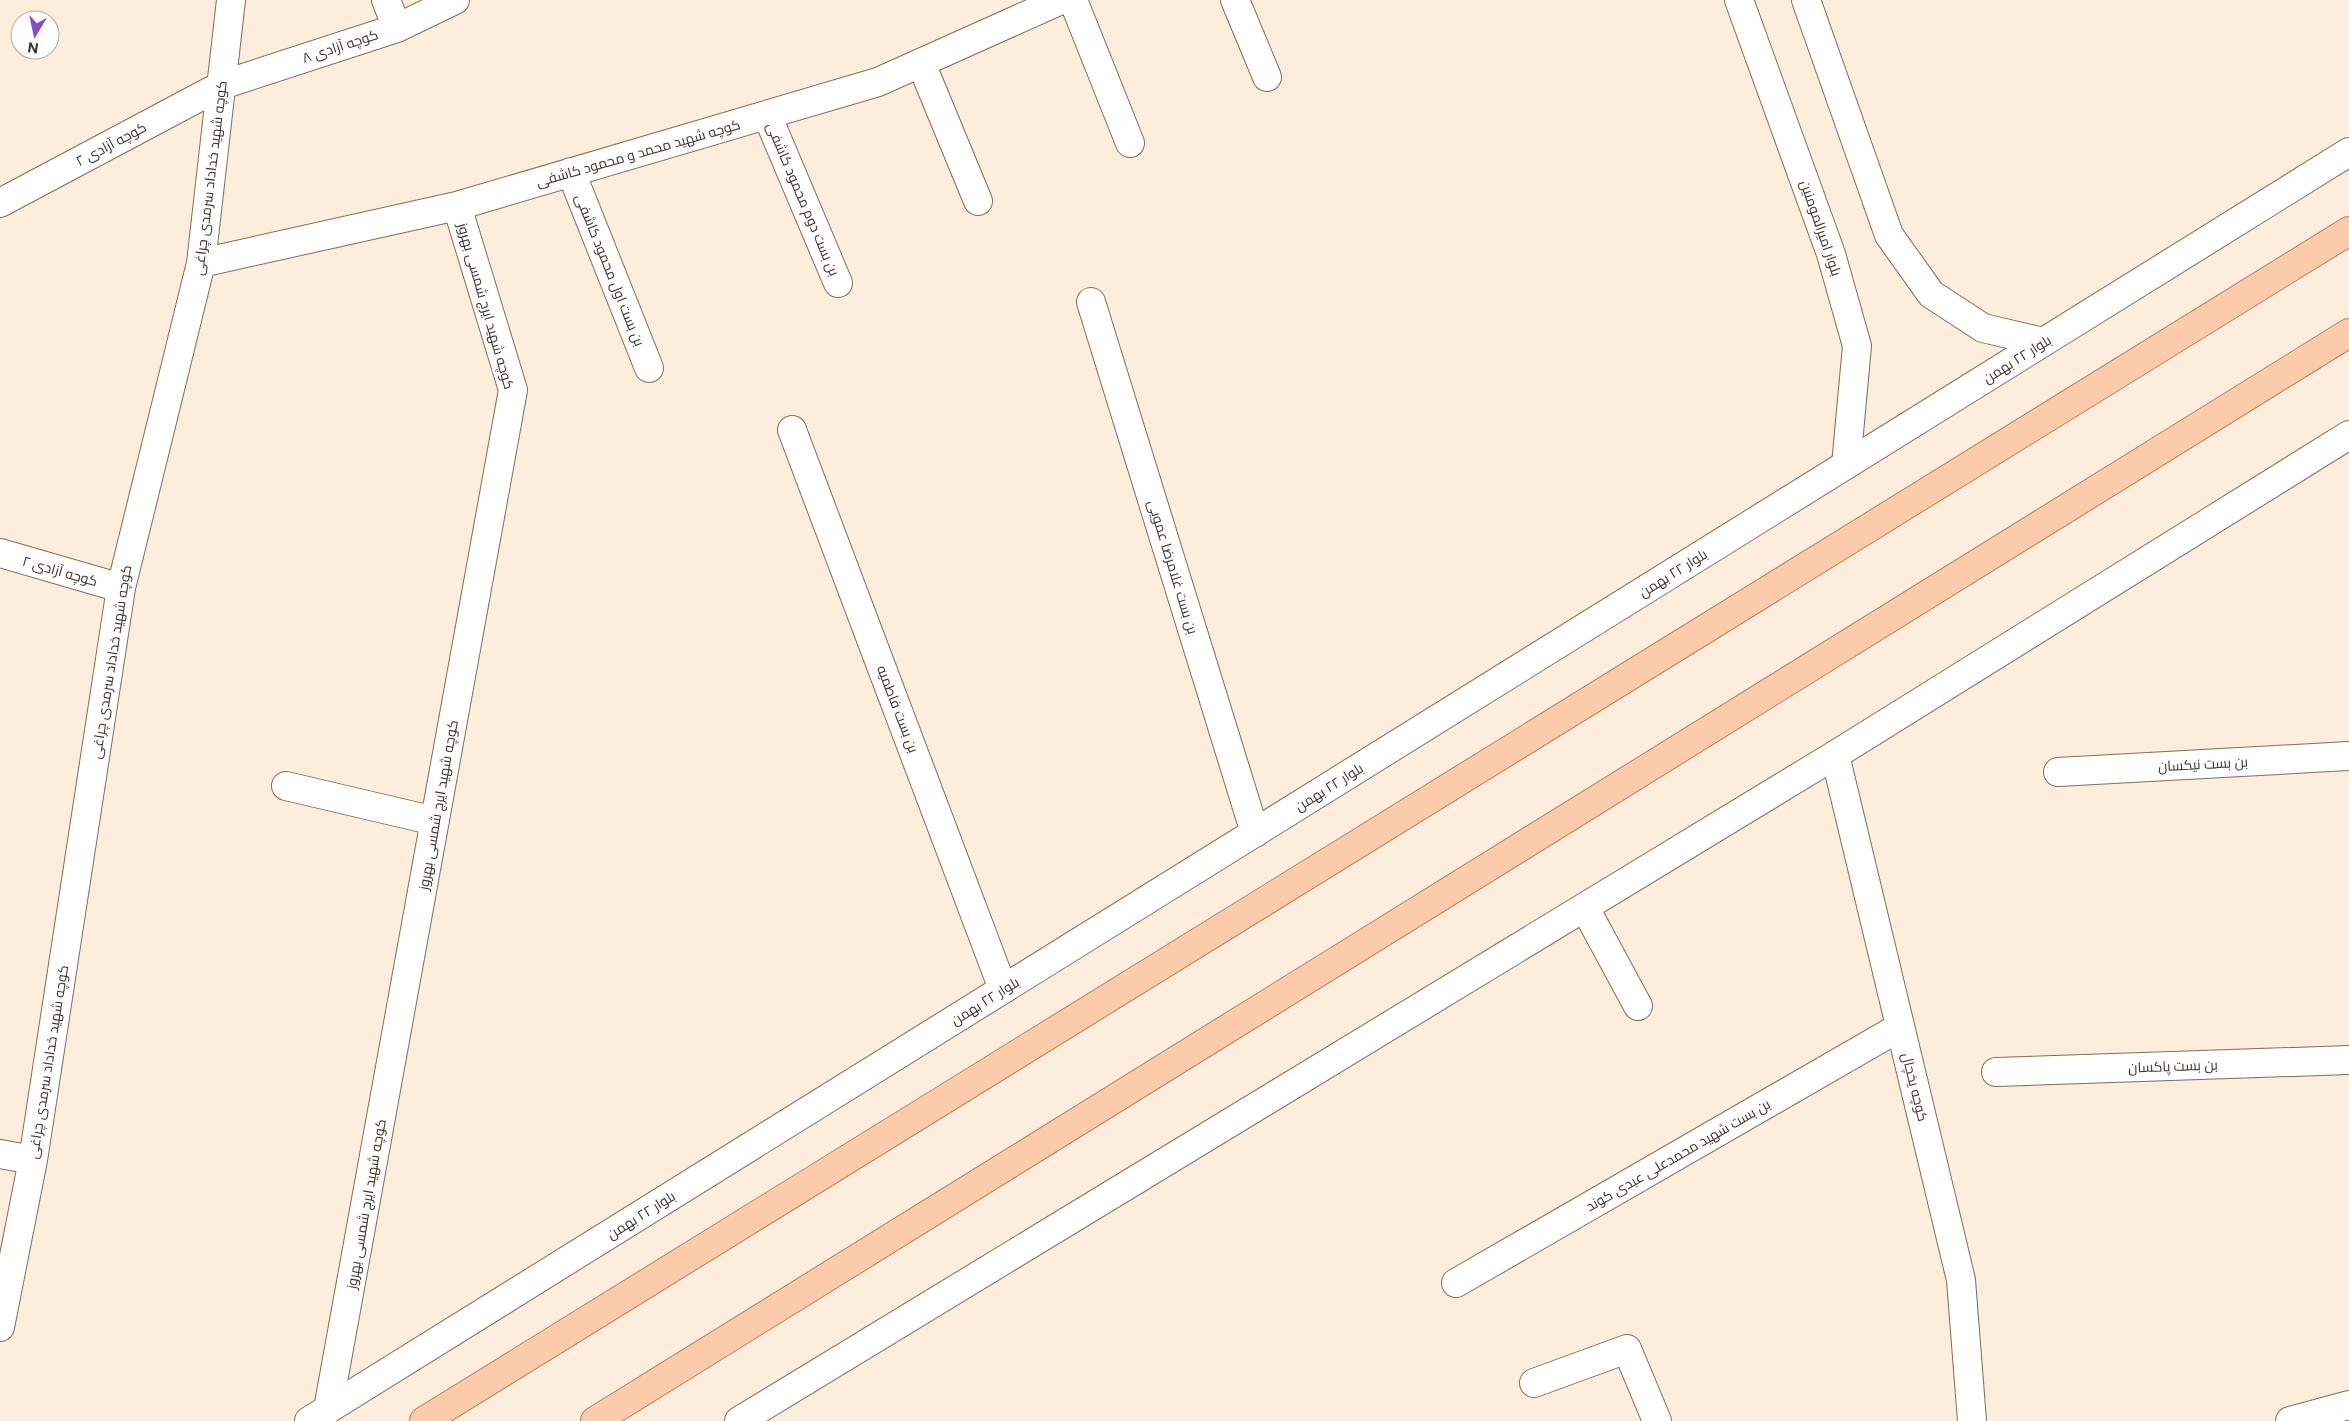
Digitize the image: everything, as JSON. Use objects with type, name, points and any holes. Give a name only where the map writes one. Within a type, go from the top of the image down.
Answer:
[{"type":"main road","points":[[424,1421],[2349,231]]},
{"type":"main road","points":[[595,1421],[2349,333]]},
{"type":"street","name":"کوچه شهید خداداد سرمدی چراغی","points":[[0,1327],[33,1160],[121,588],[201,264],[231,0]]},
{"type":"street","points":[[386,0],[396,28]]},
{"type":"street","name":"کوچه آزادی ۸","points":[[222,85],[396,28],[455,0]]},
{"type":"street","name":"کوچه شهید محمد و محمود کاشفی","points":[[201,264],[457,206],[878,82],[1061,0]]},
{"type":"street","points":[[1073,0],[1130,143]]},
{"type":"street","points":[[1235,0],[1267,77]]},
{"type":"street","name":"بلوار امیرالمومنین","points":[[1740,0],[1831,254],[1857,346],[1846,465]]},
{"type":"street","points":[[1806,0],[1888,235],[1931,294],[1983,328],[2043,342]]},
{"type":"street","points":[[921,63],[978,201]]},
{"type":"street","name":"کوچه آزادی ۲","points":[[0,203],[222,85]]},
{"type":"street","name":"بن بست دوم محمود کاشفی","points":[[767,115],[838,283]]},
{"type":"street","name":"بلوار ۲۲ بهمن","points":[[318,1415],[2349,152]]},
{"type":"street","name":"بن بست اول محمود کاشفی","points":[[571,172],[649,368]]},
{"type":"street","name":"کوچه شهید ایرج شمسی بهروز","points":[[318,1415],[435,820],[513,390],[457,206]]},
{"type":"street","name":"بن بست غلامرضا عمویی","points":[[1090,302],[1255,833]]},
{"type":"street","name":"بن بست فاطمیه","points":[[792,430],[1004,989]]},
{"type":"street","points":[[738,1421],[1835,756],[2349,435]]},
{"type":"street","name":"کوچه آزادی ۲","points":[[0,553],[121,588]]},
{"type":"street","name":"کوچه یخچال","points":[[1835,756],[1961,1280],[1972,1421]]},
{"type":"street","name":"بن بست نیکسان","points":[[2058,772],[2349,756]]},
{"type":"street","points":[[286,786],[435,820]]},
{"type":"street","points":[[1585,908],[1638,1006]]},
{"type":"street","name":"بن بست شهید محمدعلی عبدی کوند","points":[[1456,1283],[1900,1027]]},
{"type":"street","name":"بن بست پاکسان","points":[[1996,1072],[2349,1060]]},
{"type":"street","points":[[0,1154],[33,1160]]},
{"type":"street","points":[[1534,1383],[1627,1349],[1657,1421]]},
{"type":"street","points":[[2290,1421],[2349,1405]]}]
